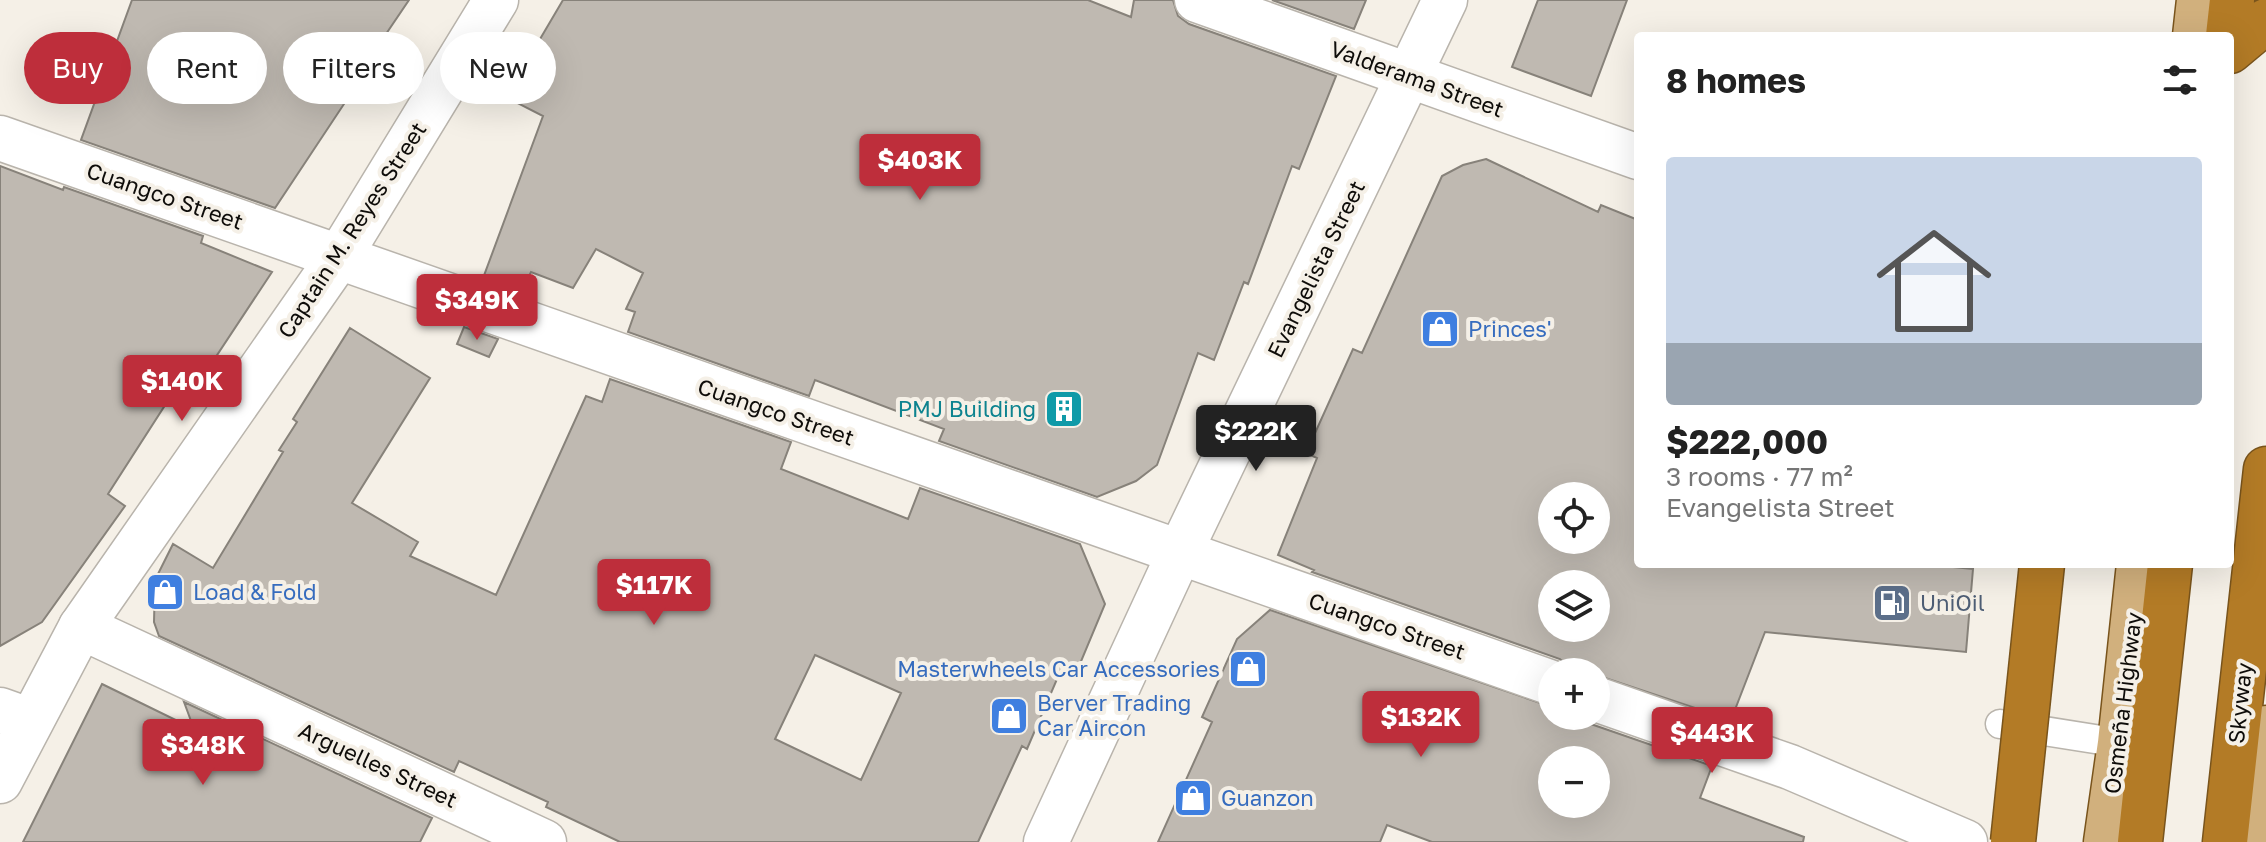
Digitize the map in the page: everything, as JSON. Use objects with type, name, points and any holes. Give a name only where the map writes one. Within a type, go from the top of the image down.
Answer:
[{"type":"highway","points":[[2228,32],[2232,0]]},
{"type":"highway","points":[[2234,48],[2266,21]]},
{"type":"highway","name":"Skyway","points":[[2225,842],[2266,469]]},
{"type":"highway","points":[[2013,842],[2042,568]]},
{"type":"highway","points":[[2140,842],[2170,568]]},
{"type":"main road","points":[[2195,32],[2199,0]]},
{"type":"main road","name":"Osmeña Highway","points":[[2106,842],[2139,568]]},
{"type":"main road","points":[[2252,842],[2266,728]]},
{"type":"street","name":"Captain M. Reyes Street","points":[[0,781],[16,716],[339,257],[496,0]]},
{"type":"street","name":"Valderama Street","points":[[1197,0],[1634,156]]},
{"type":"street","name":"Evangelista Street","points":[[1046,842],[1179,554],[1445,0]]},
{"type":"street","name":"Cuangco Street","points":[[0,138],[1538,678]]},
{"type":"street","name":"Arguelles Street","points":[[81,627],[544,842]]},
{"type":"street","points":[[1610,704],[1790,767],[1965,842]]},
{"type":"lane","points":[[2000,724],[2120,743]]},
{"type":"building","points":[[132,0],[409,0],[387,32],[283,32],[283,104],[344,104],[275,208],[81,140],[94,104],[131,104],[131,32],[120,32]]},
{"type":"building","points":[[563,0],[1088,0],[1131,17],[1134,0],[1173,0],[1178,16],[1189,24],[1336,76],[1299,169],[1292,166],[1248,284],[1244,282],[1214,360],[1198,353],[1157,465],[1136,481],[1097,497],[939,441],[944,429],[815,380],[809,396],[628,332],[635,312],[626,309],[643,273],[596,249],[573,288],[531,272],[520,294],[482,281],[543,116],[520,104],[556,104],[556,32],[544,32]]},
{"type":"building","points":[[1272,0],[1366,0],[1354,29]]},
{"type":"building","points":[[1538,0],[1627,0],[1591,96],[1512,67]]},
{"type":"building","points":[[1486,159],[1598,212],[1601,205],[1634,218],[1634,568],[1973,569],[1966,652],[1765,632],[1731,720],[1610,680],[1610,658],[1557,658],[1312,572],[1314,570],[1278,555],[1317,458],[1306,453],[1353,349],[1362,353],[1442,176],[1463,165]]},
{"type":"building","points":[[0,166],[203,236],[201,243],[272,272],[184,405],[171,396],[108,494],[125,506],[42,622],[0,646]]},
{"type":"building","points":[[464,327],[498,339],[489,357],[457,344]]},
{"type":"building","points":[[350,328],[430,378],[352,503],[418,542],[410,556],[496,595],[586,396],[602,402],[610,379],[791,442],[781,469],[908,519],[920,488],[1080,544],[1105,604],[1077,671],[1063,665],[1027,749],[1022,746],[978,842],[620,842],[546,807],[548,802],[459,761],[454,772],[159,636],[154,622],[155,580],[173,544],[213,568],[283,452],[279,450],[297,422],[293,419]],"holes":[[[815,655],[901,693],[861,780],[775,739]]]},
{"type":"building","points":[[1270,610],[1538,702],[1538,730],[1608,730],[1712,766],[1700,798],[1804,837],[1803,842],[1432,842],[1387,825],[1380,842],[1158,842],[1212,722],[1202,717],[1237,639]]},
{"type":"building","points":[[102,684],[194,729],[184,702],[432,818],[420,842],[23,842]]},
{"type":"place","name":"Princes'","points":[[1440,329]]},
{"type":"place","name":"PMJ Building","points":[[1064,409]]},
{"type":"place","name":"Load & Fold","points":[[165,592]]},
{"type":"place","name":"UniOil","points":[[1892,603]]},
{"type":"place","name":"Masterwheels Car Accessories","points":[[1248,669]]},
{"type":"place","name":"Berver Trading Car Aircon","points":[[1009,716]]},
{"type":"place","name":"Guanzon","points":[[1193,798]]}]
